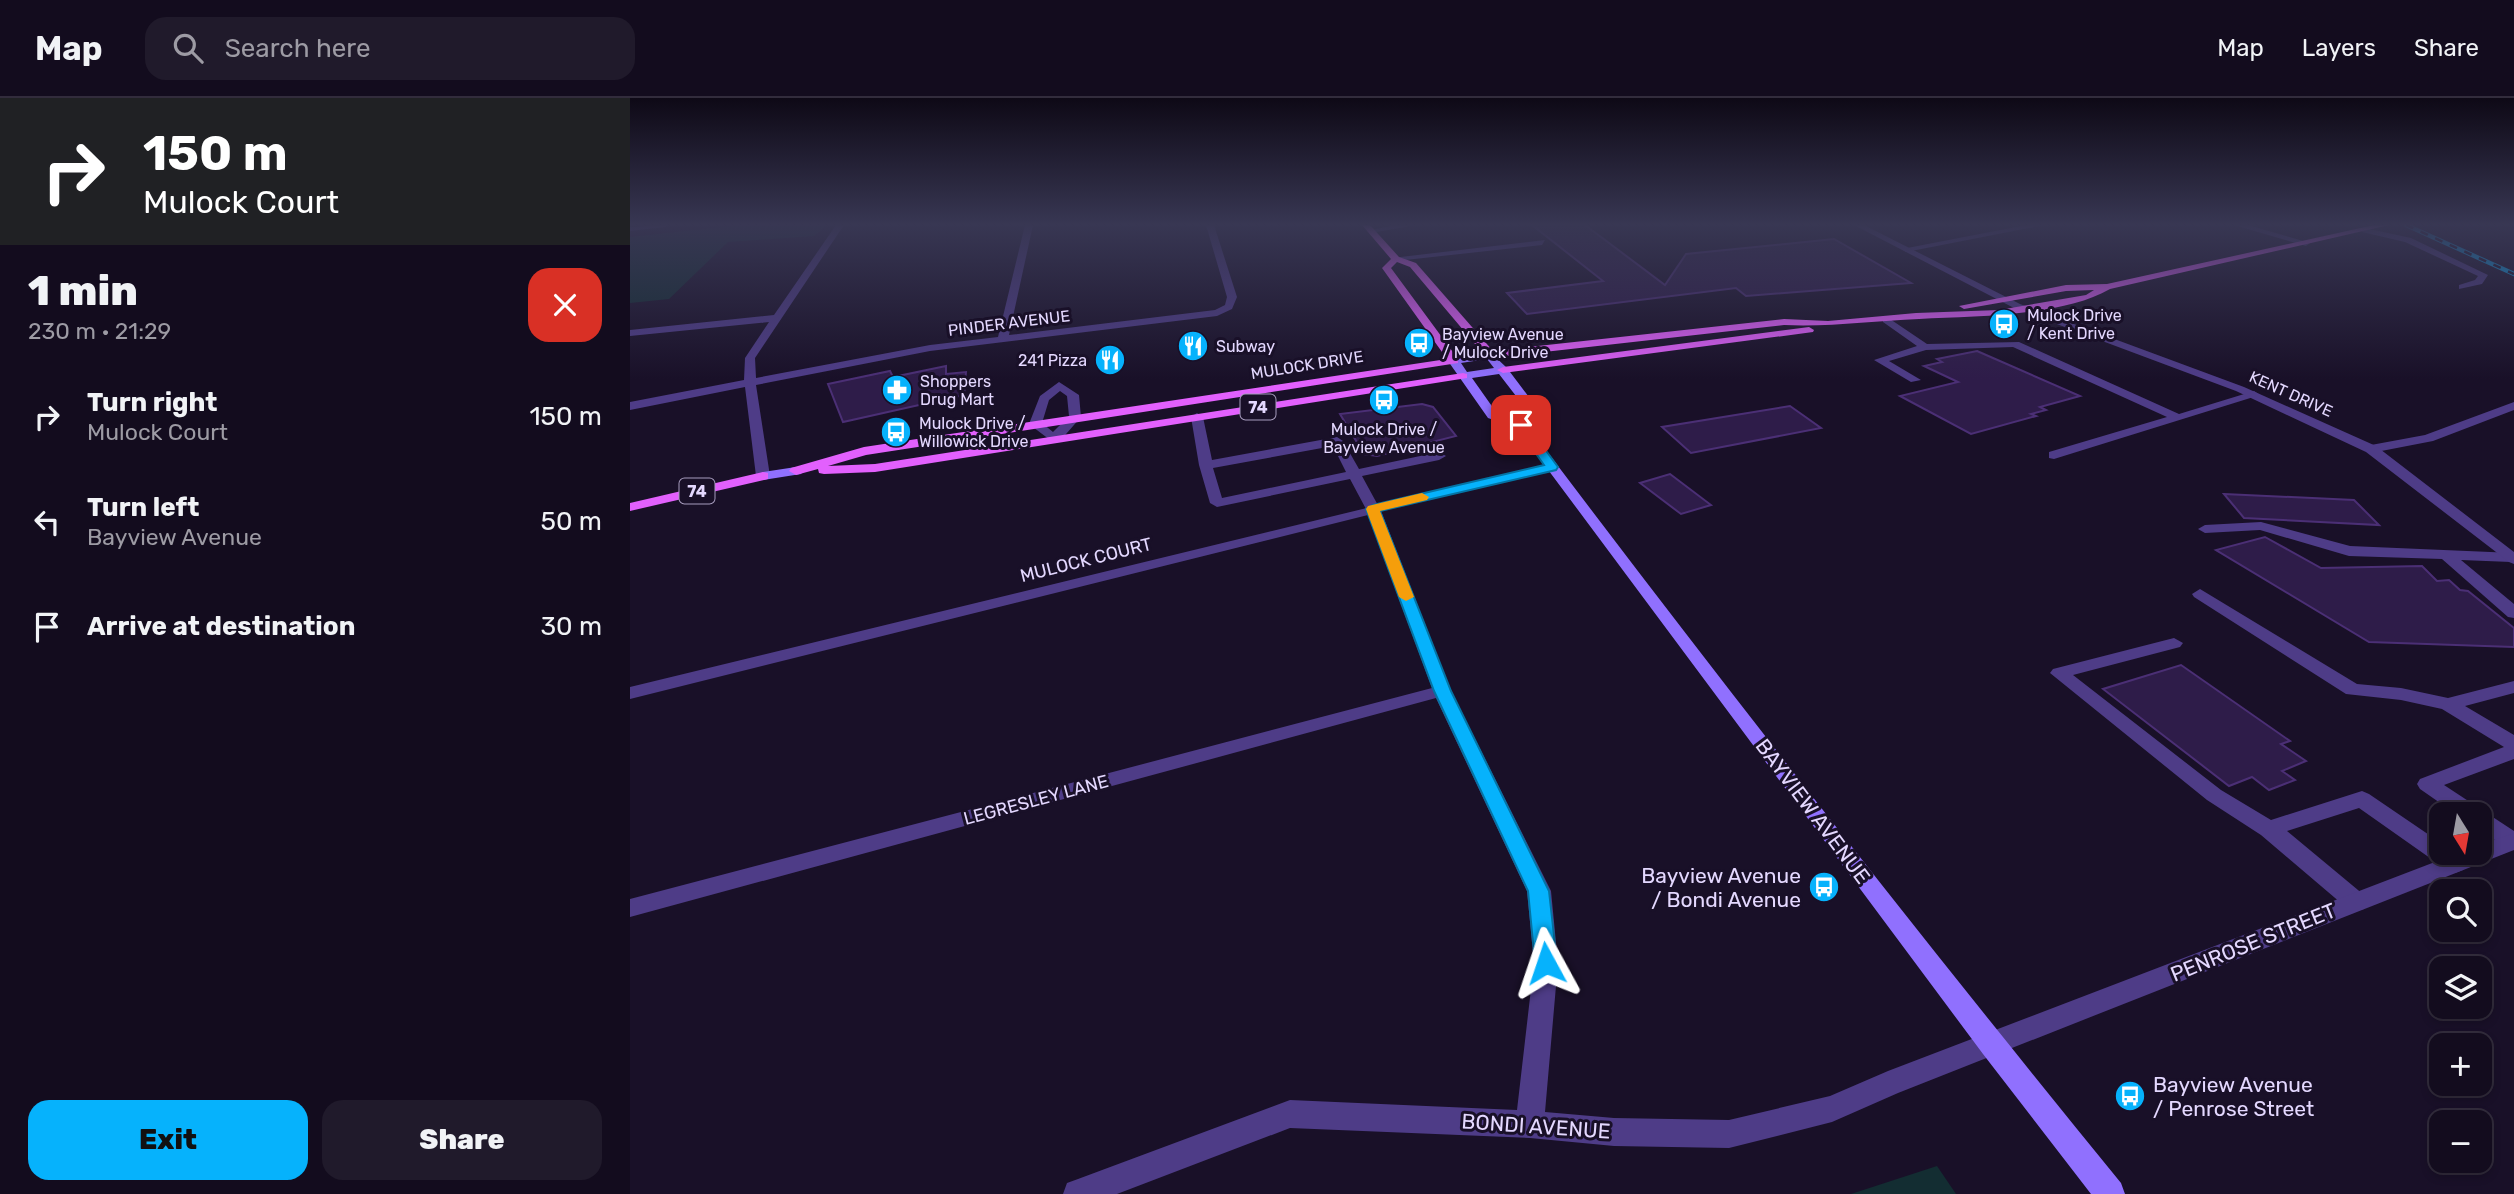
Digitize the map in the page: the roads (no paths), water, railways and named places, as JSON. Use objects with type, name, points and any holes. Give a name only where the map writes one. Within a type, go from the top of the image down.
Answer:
[{"type":"main road","points":[[1392,276],[1492,415],[1521,425],[1532,408],[1423,276]]},
{"type":"main road","name":"MULOCK DRIVE","points":[[796,471],[864,451],[1490,355],[1761,324],[1828,324],[1887,320],[2066,288],[2106,287],[2155,276]]},
{"type":"main road","name":"MULOCK DRIVE","points":[[1916,316],[1965,317],[2027,309],[2089,297],[2106,287]]},
{"type":"main road","name":"MULOCK DRIVE","points":[[630,507],[763,476],[796,471],[875,468],[1503,370],[1679,345],[1798,333],[1828,324]]},
{"type":"main road","name":"BAYVIEW AVENUE","points":[[1521,425],[1992,1045],[2110,1194]]},
{"type":"street","points":[[763,476],[750,383],[750,358],[806,276]]},
{"type":"street","points":[[1003,338],[1017,276]]},
{"type":"street","name":"PINDER AVENUE","points":[[630,406],[930,348],[1206,315],[1229,307],[1232,297],[1226,276]]},
{"type":"street","name":"KENT DRIVE","points":[[1959,276],[2027,309],[2254,396],[2371,449],[2512,558]]},
{"type":"street","points":[[2462,287],[2479,282],[2482,276]]},
{"type":"street","points":[[630,333],[778,318]]},
{"type":"street","points":[[1887,320],[1925,347]]},
{"type":"street","points":[[1915,380],[1880,360],[1925,347],[2015,344],[2179,418]]},
{"type":"street","points":[[1059,385],[1073,395],[1075,417],[1054,439],[1035,424],[1044,399],[1059,385]]},
{"type":"street","points":[[2054,455],[2254,396]]},
{"type":"street","points":[[2371,449],[2428,438],[2514,405]]},
{"type":"street","points":[[1197,417],[1217,503],[1439,456]]},
{"type":"street","points":[[1206,464],[1337,441],[1373,509],[1442,691],[1539,891],[1546,963],[1530,1124]]},
{"type":"street","name":"MULOCK COURT","points":[[630,693],[1552,467]]},
{"type":"street","points":[[2205,529],[2261,526],[2349,551],[2512,558]]},
{"type":"street","points":[[2445,554],[2514,613]]},
{"type":"street","points":[[2200,594],[2353,690],[2401,694],[2448,704],[2514,744]]},
{"type":"street","points":[[2174,643],[2059,673],[2214,795],[2269,829],[2356,902]]},
{"type":"street","points":[[2448,704],[2514,687]]},
{"type":"street","name":"LEGRESLEY LANE","points":[[630,908],[1442,691]]},
{"type":"street","points":[[2454,802],[2427,784],[2514,751]]},
{"type":"street","points":[[2269,829],[2362,799],[2429,846]]},
{"type":"street","points":[[2492,827],[2513,841]]},
{"type":"street","name":"PENROSE STREET","points":[[2492,849],[2513,841]]},
{"type":"street","name":"PENROSE STREET","points":[[1992,1045],[2452,865]]},
{"type":"street","name":"BONDI AVENUE","points":[[1078,1194],[1290,1114],[1530,1124],[1614,1132],[1729,1134],[1832,1108],[1992,1045]]},
{"type":"place","name":"Mulock Drive / Kent Drive","points":[[2004,324]]},
{"type":"place","name":"Bayview Avenue / Mulock Drive","points":[[1419,343]]},
{"type":"place","name":"Subway","points":[[1193,346]]},
{"type":"place","name":"241 Pizza","points":[[1110,360]]},
{"type":"place","name":"Shoppers Drug Mart","points":[[897,390]]},
{"type":"place","name":"Mulock Drive / Bayview Avenue","points":[[1384,400]]},
{"type":"place","name":"Mulock Drive / Willowick Drive","points":[[896,432]]},
{"type":"place","name":"Bayview Avenue / Bondi Avenue","points":[[1824,887]]},
{"type":"place","name":"Bayview Avenue / Penrose Street","points":[[2130,1096]]}]
